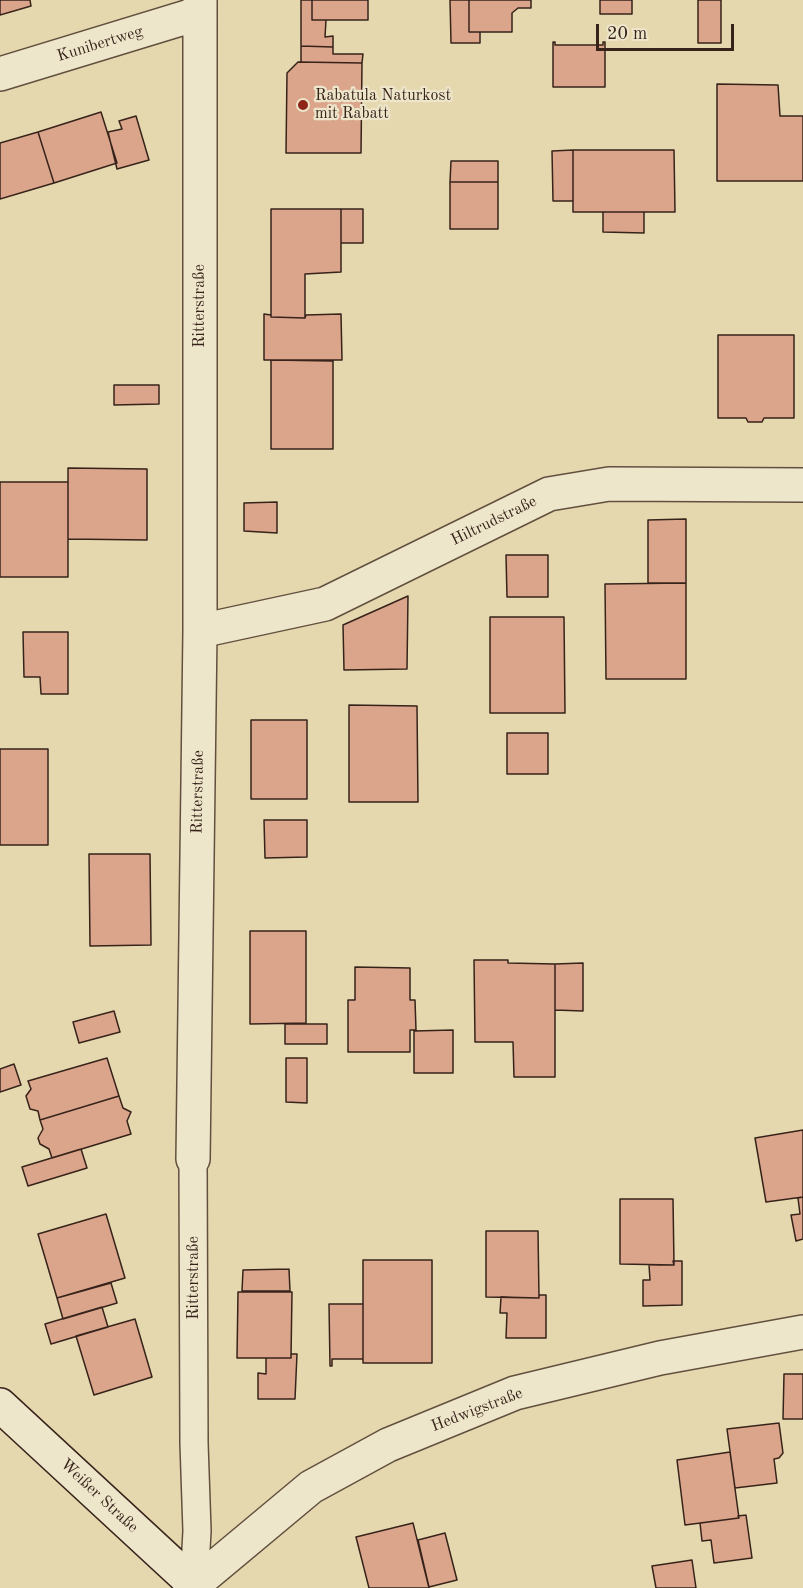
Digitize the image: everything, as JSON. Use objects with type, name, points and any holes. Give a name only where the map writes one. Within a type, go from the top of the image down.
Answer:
[{"type":"street","name":"Kunibertweg","points":[[0,74],[200,6]]},
{"type":"street","name":"Ritterstraße","points":[[193,1159],[200,631],[200,6]]},
{"type":"street","name":"Hiltrudstraße","points":[[200,631],[325,604],[549,494],[609,483],[803,485]]},
{"type":"street","name":"Hedwigstraße","points":[[194,1587],[312,1487],[388,1444],[515,1393],[660,1358],[803,1332]]},
{"type":"street","name":"Weißer Straße","points":[[0,1404],[194,1587]]},
{"type":"lane","name":"Ritterstraße","points":[[193,1159],[194,1443],[197,1531],[194,1587]]},
{"type":"building","points":[[0,0],[30,0],[31,6],[0,15]]},
{"type":"building","points":[[301,0],[312,0],[312,20],[326,20],[325,37],[333,36],[333,47],[301,46]]},
{"type":"building","points":[[312,0],[368,0],[368,20],[312,20]]},
{"type":"building","points":[[450,0],[469,0],[469,32],[480,32],[480,43],[451,43]]},
{"type":"building","points":[[469,0],[531,0],[531,8],[518,8],[512,13],[512,32],[469,32]]},
{"type":"building","points":[[600,0],[632,0],[632,14],[600,14]]},
{"type":"building","points":[[698,0],[721,0],[721,43],[698,43]]},
{"type":"building","points":[[553,42],[555,45],[603,45],[605,42],[605,87],[553,87]]},
{"type":"building","points":[[301,46],[333,47],[333,54],[363,54],[362,63],[301,62]]},
{"type":"building","points":[[298,62],[362,63],[361,153],[286,153],[287,73]]},
{"type":"building","points":[[717,84],[778,85],[780,116],[803,116],[803,181],[717,181]]},
{"type":"building","points":[[101,112],[117,163],[54,183],[38,132]]},
{"type":"building","points":[[136,116],[149,160],[117,169],[108,132],[122,129],[119,121]]},
{"type":"building","points":[[38,132],[54,183],[0,199],[0,143]]},
{"type":"building","points":[[573,150],[674,150],[675,212],[573,212]]},
{"type":"building","points":[[573,150],[573,201],[553,201],[552,151]]},
{"type":"building","points":[[451,161],[498,161],[498,182],[450,182]]},
{"type":"building","points":[[450,182],[498,182],[498,229],[450,229]]},
{"type":"building","points":[[271,209],[341,209],[341,272],[305,274],[305,318],[271,317]]},
{"type":"building","points":[[341,209],[363,209],[363,243],[341,243]]},
{"type":"building","points":[[603,212],[644,212],[644,233],[603,232]]},
{"type":"building","points":[[264,314],[271,315],[271,317],[305,318],[306,315],[341,314],[342,360],[264,360]]},
{"type":"building","points":[[718,335],[794,335],[794,418],[764,418],[762,422],[748,422],[746,418],[718,418]]},
{"type":"building","points":[[271,360],[333,361],[333,449],[271,449]]},
{"type":"building","points":[[114,385],[159,385],[159,404],[114,405]]},
{"type":"building","points":[[68,468],[147,469],[147,540],[68,539]]},
{"type":"building","points":[[0,482],[68,482],[68,577],[0,577]]},
{"type":"building","points":[[277,502],[277,533],[244,531],[244,503]]},
{"type":"building","points":[[686,519],[686,583],[648,583],[648,520]]},
{"type":"building","points":[[506,555],[548,555],[548,597],[507,597]]},
{"type":"building","points":[[686,583],[686,679],[606,679],[605,584]]},
{"type":"building","points":[[408,596],[407,669],[344,670],[343,625]]},
{"type":"building","points":[[490,617],[564,617],[565,713],[490,713]]},
{"type":"building","points":[[23,632],[68,632],[68,694],[41,694],[40,677],[24,677]]},
{"type":"building","points":[[349,705],[417,706],[418,802],[349,802]]},
{"type":"building","points":[[251,720],[307,720],[307,799],[251,799]]},
{"type":"building","points":[[507,733],[548,733],[548,774],[507,774]]},
{"type":"building","points":[[0,749],[48,749],[48,845],[0,845]]},
{"type":"building","points":[[264,820],[307,820],[307,857],[265,858]]},
{"type":"building","points":[[89,854],[150,854],[151,945],[90,946]]},
{"type":"building","points":[[250,931],[306,931],[306,1023],[250,1024]]},
{"type":"building","points":[[474,960],[555,964],[555,1077],[514,1077],[513,1042],[475,1042]]},
{"type":"building","points":[[583,963],[583,1011],[555,1010],[555,964]]},
{"type":"building","points":[[355,967],[410,968],[410,1000],[415,1000],[416,1030],[410,1030],[410,1052],[348,1052],[348,1000],[355,1000]]},
{"type":"building","points":[[114,1011],[120,1032],[79,1043],[73,1022]]},
{"type":"building","points":[[285,1024],[327,1024],[327,1044],[285,1044]]},
{"type":"building","points":[[453,1030],[453,1073],[414,1073],[414,1031]]},
{"type":"building","points":[[107,1058],[119,1096],[40,1120],[38,1111],[30,1109],[26,1096],[31,1089],[28,1081]]},
{"type":"building","points":[[286,1058],[307,1058],[307,1103],[286,1102]]},
{"type":"building","points":[[14,1064],[21,1085],[0,1092],[0,1069]]},
{"type":"building","points":[[119,1096],[123,1108],[131,1112],[127,1121],[131,1134],[52,1158],[49,1149],[40,1144],[38,1138],[43,1129],[40,1120]]},
{"type":"building","points":[[803,1130],[803,1197],[766,1202],[755,1138]]},
{"type":"building","points":[[81,1149],[87,1168],[28,1186],[22,1167]]},
{"type":"building","points":[[803,1197],[803,1239],[796,1241],[791,1215],[800,1214],[798,1198]]},
{"type":"building","points":[[620,1199],[673,1199],[674,1265],[620,1264]]},
{"type":"building","points":[[106,1214],[125,1278],[57,1298],[38,1234]]},
{"type":"building","points":[[486,1231],[538,1231],[539,1298],[486,1297]]},
{"type":"building","points":[[363,1260],[432,1260],[432,1363],[363,1363]]},
{"type":"building","points":[[673,1261],[682,1261],[682,1305],[643,1306],[643,1280],[650,1280],[649,1265],[674,1265]]},
{"type":"building","points":[[289,1269],[290,1291],[242,1291],[243,1270]]},
{"type":"building","points":[[111,1283],[117,1303],[63,1319],[57,1298]]},
{"type":"building","points":[[238,1292],[292,1292],[291,1358],[237,1358]]},
{"type":"building","points":[[539,1295],[546,1295],[546,1338],[506,1338],[507,1313],[500,1313],[501,1297],[539,1298]]},
{"type":"building","points":[[329,1304],[363,1304],[363,1359],[332,1359],[332,1366],[330,1366]]},
{"type":"building","points":[[102,1307],[108,1327],[51,1344],[45,1324]]},
{"type":"building","points":[[135,1319],[152,1377],[94,1395],[76,1336]]},
{"type":"building","points":[[291,1354],[297,1354],[295,1399],[258,1399],[258,1373],[266,1374],[266,1358],[291,1358]]},
{"type":"building","points":[[784,1374],[803,1374],[803,1419],[783,1419]]},
{"type":"building","points":[[779,1423],[783,1453],[779,1458],[774,1459],[777,1483],[735,1488],[727,1429]]},
{"type":"building","points":[[730,1452],[739,1518],[685,1525],[677,1460]]},
{"type":"building","points":[[746,1515],[752,1558],[714,1563],[711,1540],[702,1541],[700,1523]]},
{"type":"building","points":[[413,1523],[429,1588],[369,1588],[356,1537]]},
{"type":"building","points":[[445,1533],[457,1580],[429,1587],[418,1540]]},
{"type":"building","points":[[692,1560],[696,1588],[656,1588],[652,1566]]},
{"type":"place","name":"Rabatula Naturkost mit Rabatt","points":[[303,105]]}]
